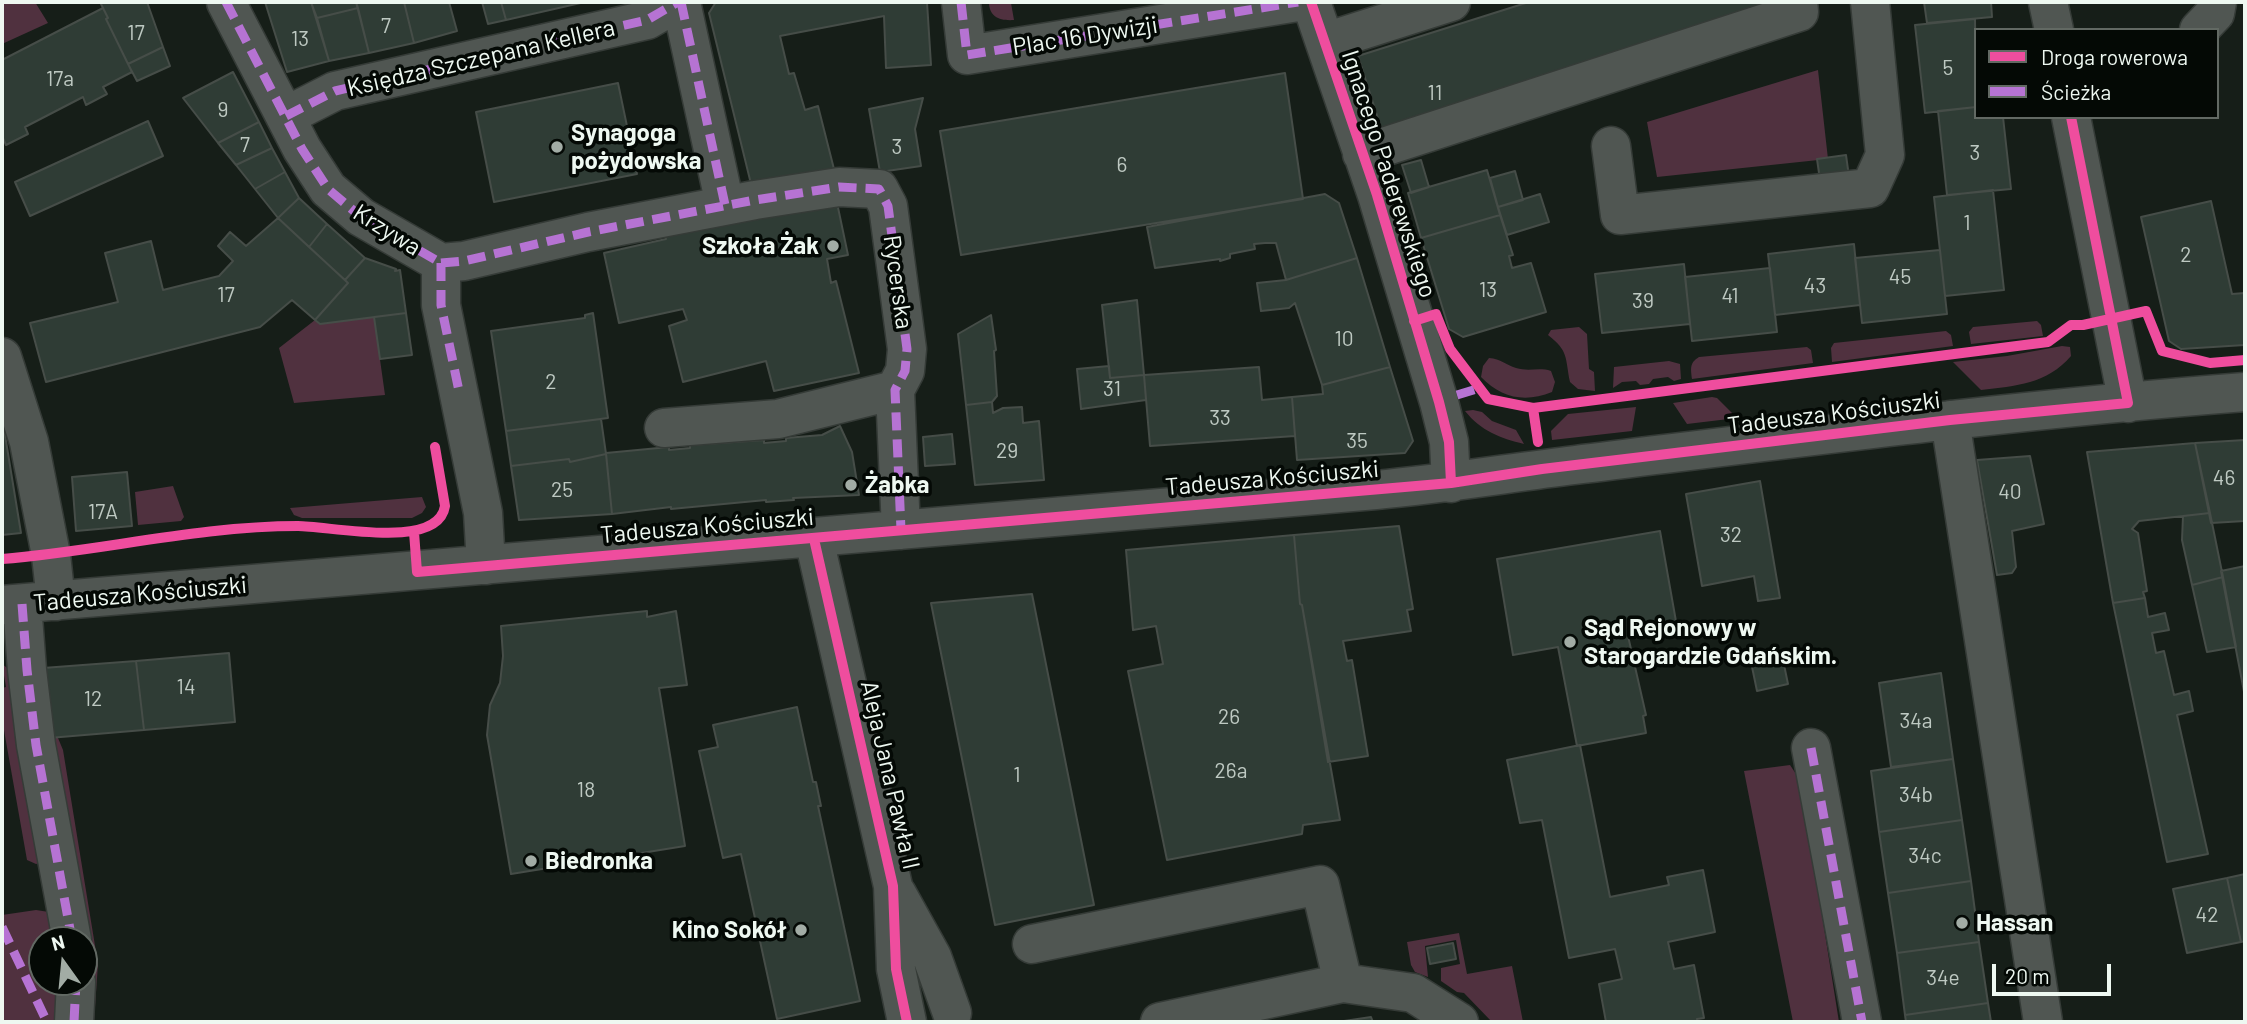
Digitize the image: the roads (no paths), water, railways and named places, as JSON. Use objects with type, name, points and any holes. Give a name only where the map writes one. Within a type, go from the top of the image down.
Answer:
[{"type":"street","name":"Krzywa","points":[[226,2],[302,149],[328,189],[361,217],[441,263],[441,304],[484,513],[486,565]]},
{"type":"street","name":"Księdza Szczepana Kellera","points":[[286,117],[335,91],[647,20],[679,2]]},
{"type":"street","points":[[679,2],[725,205]]},
{"type":"street","name":"Plac 16 Dywizji","points":[[961,2],[967,55],[1298,2]]},
{"type":"street","name":"Ignacego Paderewskiego","points":[[1311,2],[1377,195],[1439,402],[1449,442],[1451,483]]},
{"type":"street","points":[[1325,42],[1451,2]]},
{"type":"street","points":[[1362,154],[1799,12],[1798,2]]},
{"type":"street","points":[[1611,146],[1620,215],[1870,188],[1885,155],[1870,2]]},
{"type":"street","points":[[2048,2],[2054,28]]},
{"type":"street","points":[[2201,28],[2215,13],[2217,2]]},
{"type":"street","points":[[2071,119],[2128,402]]},
{"type":"street","name":"Rycerska","points":[[441,263],[464,261],[588,232],[725,205],[839,187],[879,189],[888,206],[907,349],[905,371],[895,390],[901,530]]},
{"type":"street","points":[[2,357],[29,442],[51,555],[27,604],[27,670],[36,745],[69,926]]},
{"type":"street","points":[[664,428],[778,419],[895,390]]},
{"type":"street","name":"Tadeusza Kościuszki","points":[[27,604],[1451,483],[1555,467],[1950,420],[2245,392]]},
{"type":"street","name":"Tadeusza Kościuszki","points":[[1950,420],[2043,1022]]},
{"type":"street","name":"Aleja Jana Pawła II","points":[[814,539],[893,886],[896,969],[907,1022]]},
{"type":"street","points":[[1811,748],[1862,1022]]},
{"type":"street","points":[[1032,944],[1320,885],[1343,983]]},
{"type":"street","name":"Aleja Jana Pawła II","points":[[893,886],[932,957],[950,1019]]},
{"type":"street","points":[[1160,1022],[1260,1012],[1343,983],[1413,993],[1459,1022]]},
{"type":"street","points":[[74,1022],[75,996]]},
{"type":"place","name":"Synagoga pożydowska","points":[[557,147]]},
{"type":"place","name":"Szkoła Żak","points":[[833,246]]},
{"type":"place","name":"Żabka","points":[[851,485]]},
{"type":"place","name":"Sąd Rejonowy w Starogardzie Gdańskim.","points":[[1570,642]]},
{"type":"place","name":"Biedronka","points":[[531,861]]},
{"type":"place","name":"Hassan","points":[[1962,923]]},
{"type":"place","name":"Kino Sokół","points":[[801,930]]}]
